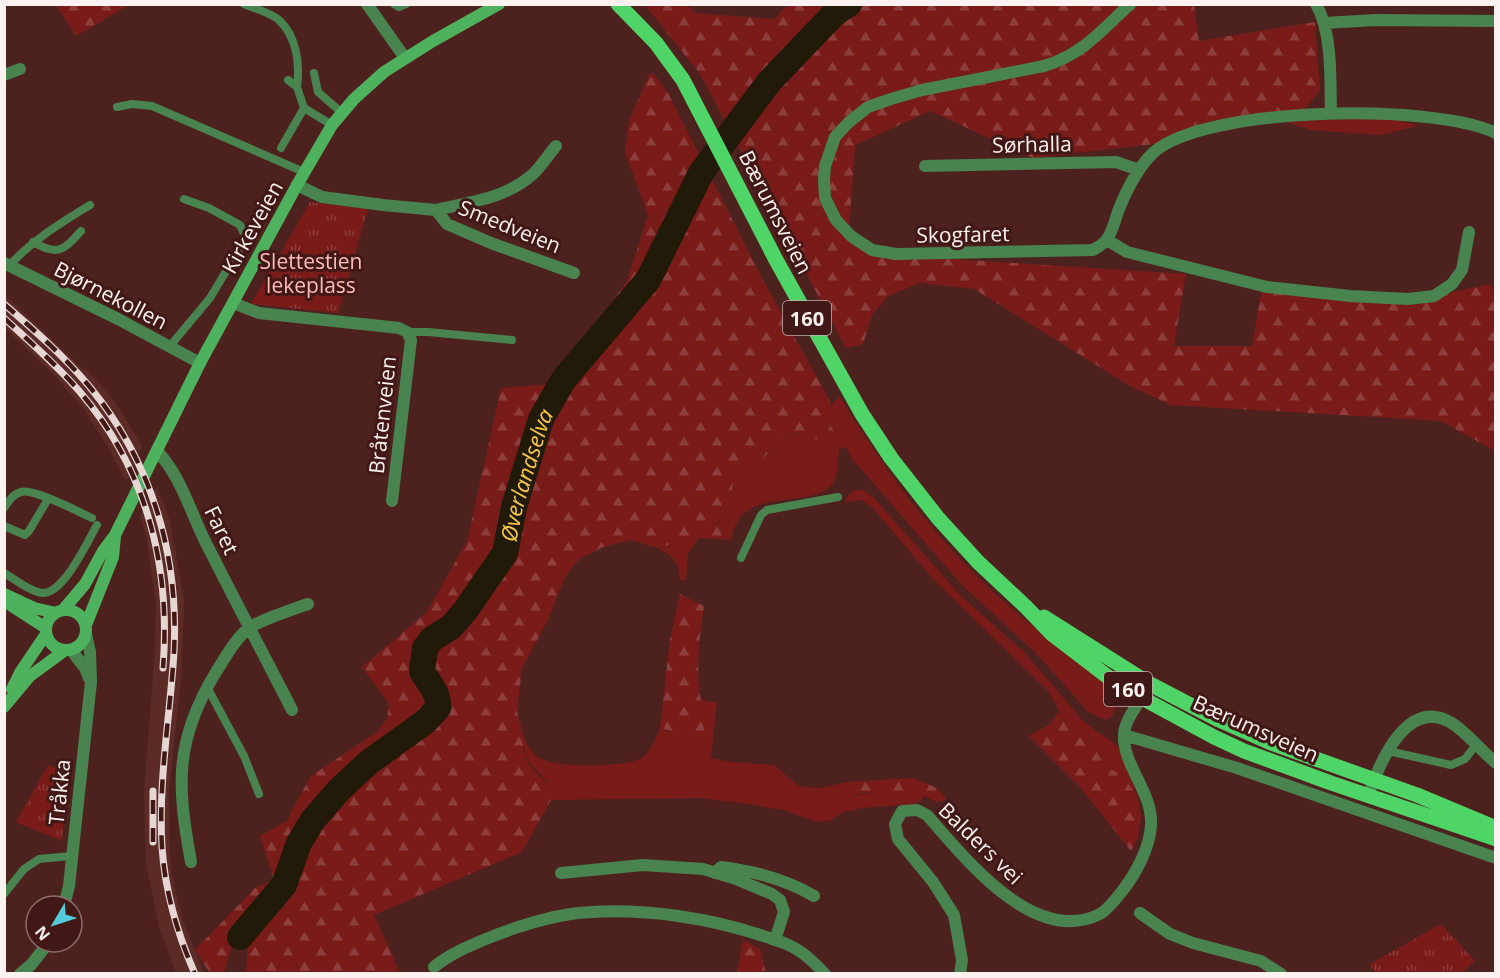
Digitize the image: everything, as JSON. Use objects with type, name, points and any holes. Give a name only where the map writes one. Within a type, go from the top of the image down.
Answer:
[{"type":"main road","name":"Kirkeveien","points":[[60,611],[85,584],[103,551],[116,535],[200,363],[297,184],[341,112],[367,86],[405,58],[483,9],[499,4]]},
{"type":"main road","name":"Bærumsveien","points":[[618,5],[656,43],[683,80],[835,369],[885,449],[917,493],[956,540],[1052,634],[1071,650],[1142,698],[1244,750],[1330,783],[1496,839]]},
{"type":"main road","name":"Kirkeveien","points":[[86,630],[113,557],[116,535]]},
{"type":"main road","points":[[4,594],[34,608],[76,613],[82,618],[86,630],[83,641],[30,676],[4,706]]},
{"type":"main road","points":[[4,601],[46,631],[52,645],[68,651]]},
{"type":"main road","name":"Bærumsveien","points":[[1026,607],[1150,684],[1219,720],[1271,743],[1417,795],[1496,828]]},
{"type":"main road","points":[[4,706],[21,671],[46,631],[51,617],[60,611]]},
{"type":"street","points":[[367,4],[405,58]]},
{"type":"street","name":"Skogfaret","points":[[1107,240],[1093,250],[896,254],[872,250],[851,236],[836,220],[825,198],[825,166],[835,137],[868,107],[922,90],[1044,66],[1063,60],[1084,48],[1130,4]]},
{"type":"street","points":[[1316,4],[1324,23],[1330,74],[1331,114]]},
{"type":"street","points":[[1324,23],[1376,20],[1496,21]]},
{"type":"street","points":[[4,75],[20,69]]},
{"type":"street","points":[[1469,232],[1462,270],[1452,284],[1434,296],[1408,299],[1350,296],[1268,287],[1127,252],[1107,240],[1119,207],[1139,170],[1157,150],[1198,132],[1229,124],[1301,115],[1382,113],[1434,117],[1465,123],[1496,133]]},
{"type":"street","name":"Smedveien","points":[[297,184],[322,197],[436,210],[487,199],[517,186],[533,174],[556,146]]},
{"type":"street","name":"Sørhalla","points":[[925,165],[1116,162],[1139,170]]},
{"type":"street","name":"Smedveien","points":[[436,210],[447,224],[491,243],[574,273]]},
{"type":"street","name":"Bjørnekollen","points":[[7,264],[200,363]]},
{"type":"street","name":"Bråtenveien","points":[[232,303],[260,313],[399,328],[407,332],[411,340],[393,501]]},
{"type":"street","name":"Faret","points":[[157,451],[166,460],[177,481],[292,710]]},
{"type":"street","points":[[191,862],[182,810],[181,769],[194,714],[207,687],[233,646],[249,628],[308,604]]},
{"type":"street","name":"Tråkka","points":[[67,894],[90,682],[90,652],[86,630]]},
{"type":"street","points":[[68,651],[85,668],[90,682]]},
{"type":"street","points":[[1124,735],[1128,720],[1150,684]]},
{"type":"street","points":[[1369,795],[1382,760],[1388,751],[1403,730],[1421,718],[1441,718],[1450,722],[1496,763]]},
{"type":"street","name":"Bærumsveien","points":[[1124,735],[1237,768],[1496,858]]},
{"type":"street","name":"Balders vei","points":[[960,974],[962,960],[954,915],[933,882],[897,838],[895,824],[902,811],[917,810],[927,815],[983,875],[1013,901],[1033,912],[1055,921],[1078,920],[1101,913],[1129,883],[1146,846],[1151,826],[1149,806],[1130,760],[1124,735]]},
{"type":"street","points":[[561,873],[644,865],[703,869],[762,889],[780,900],[784,912],[775,940]]},
{"type":"street","points":[[715,873],[721,867],[767,875],[814,896]]},
{"type":"street","points":[[434,967],[449,955],[510,929],[576,913],[632,912],[697,920],[756,933],[790,944],[803,952],[825,974]]},
{"type":"street","points":[[1140,913],[1170,934],[1193,943],[1261,961],[1281,974]]},
{"type":"street","points":[[20,974],[40,954]]},
{"type":"lane","points":[[244,4],[278,19],[286,29],[296,51],[297,87],[304,108],[332,125]]},
{"type":"lane","points":[[394,4],[399,7],[406,4]]},
{"type":"lane","points":[[314,73],[316,86],[321,95],[341,112]]},
{"type":"lane","points":[[288,80],[297,87]]},
{"type":"lane","points":[[117,107],[144,104],[152,106],[304,172]]},
{"type":"lane","points":[[281,148],[304,108]]},
{"type":"lane","points":[[170,346],[210,298],[246,238],[240,225],[209,208],[184,199]]},
{"type":"lane","points":[[7,264],[33,242],[90,205]]},
{"type":"lane","points":[[33,242],[55,251],[62,250],[81,231]]},
{"type":"lane","points":[[407,332],[459,334],[512,340]]},
{"type":"lane","points":[[4,508],[10,498],[20,492],[28,491],[66,504],[95,522],[68,575],[52,591],[45,594],[38,592],[4,573]]},
{"type":"lane","points":[[741,558],[761,516],[767,510],[838,497]]},
{"type":"lane","points":[[4,526],[25,535],[48,499]]},
{"type":"lane","points":[[207,687],[244,756],[259,794]]},
{"type":"lane","points":[[1388,751],[1451,765],[1465,759],[1476,745]]},
{"type":"lane","points":[[4,894],[24,870],[39,859],[71,856]]},
{"type":"shaded area","points":[[4,294],[84,370],[86,369],[121,411],[142,446],[126,482],[110,450],[83,408],[54,375],[5,328]]},
{"type":"shaded area","points":[[157,487],[170,521],[184,600],[181,679],[169,792],[170,856],[183,921],[204,973],[176,973],[159,927],[146,863],[144,791],[155,649],[156,603],[146,535],[140,516]]},
{"type":"green space","points":[[789,4],[1194,5],[1199,41],[1315,22],[1320,90],[1301,115],[1171,142],[1033,158],[930,111],[855,145],[849,231],[874,254],[1186,274],[1174,346],[1252,346],[1262,288],[1434,296],[1491,284],[1496,296],[1495,451],[1441,421],[1171,405],[1130,386],[974,289],[919,283],[888,296],[872,315],[863,344],[846,348],[700,74],[645,5],[688,5],[695,13],[774,19]]},
{"type":"green space","points":[[56,5],[129,5],[76,36]]},
{"type":"green space","points":[[653,73],[668,93],[761,276],[831,403],[828,420],[836,434],[819,440],[788,433],[760,461],[734,476],[729,502],[716,526],[733,530],[731,540],[699,538],[688,553],[678,542],[658,548],[630,540],[603,547],[581,558],[572,567],[565,577],[547,622],[522,668],[517,711],[527,762],[549,786],[551,800],[522,852],[374,915],[400,973],[246,973],[248,943],[235,934],[224,973],[210,973],[195,950],[255,888],[274,880],[260,836],[288,820],[311,776],[377,732],[387,719],[389,704],[362,667],[427,612],[467,541],[501,388],[551,384],[627,281],[648,215],[625,152],[629,121],[649,75]]},
{"type":"green space","points":[[1391,118],[1418,126],[1380,135],[1311,130],[1283,121]]},
{"type":"green space","name":"Slettestien lekeplass","points":[[310,202],[368,209],[338,313],[251,304]]},
{"type":"green space","points":[[840,397],[906,494],[962,561],[1014,610],[1111,688],[1116,706],[1112,717],[1105,720],[1088,712],[1039,656],[962,585],[853,460],[846,448],[839,447],[836,475],[829,488],[807,497],[753,507],[743,514],[733,530],[716,527],[729,503],[734,476],[760,461],[788,433],[836,434],[827,422],[826,415]]},
{"type":"green space","points":[[854,490],[863,490],[875,499],[960,595],[1025,653],[1085,723],[1117,745],[1138,797],[1121,774],[1106,767],[1101,754],[1089,742],[1088,732],[1083,726],[1079,729],[1068,728],[1049,692],[933,579],[872,507],[862,500],[845,502]]},
{"type":"green space","points":[[678,542],[688,553],[686,580],[680,580],[675,561],[658,548]]},
{"type":"green space","points":[[680,594],[704,606],[698,665],[705,725],[703,733],[688,736],[660,728],[670,639]]},
{"type":"green space","points":[[701,700],[717,703],[711,758],[774,765],[800,787],[820,788],[847,782],[847,791],[855,796],[898,789],[923,794],[922,800],[913,804],[843,812],[832,820],[817,822],[787,811],[700,798],[551,800],[548,785],[528,761],[526,755],[524,738],[535,755],[554,763],[593,765],[632,762],[647,753],[660,728],[670,732],[702,705]]},
{"type":"green space","points":[[1059,712],[1068,728],[1079,729],[1083,726],[1088,732],[1089,742],[1101,754],[1106,767],[1121,774],[1138,797],[1141,816],[1138,837],[1131,851],[1080,787],[1029,736],[1050,724]]},
{"type":"green space","points":[[48,765],[66,771],[62,841],[16,822]]},
{"type":"green space","points":[[913,778],[937,788],[946,798],[937,802],[914,791],[869,792],[850,796],[847,791],[847,782]]},
{"type":"green space","points":[[1441,924],[1475,961],[1462,973],[1375,973],[1370,964]]},
{"type":"green space","points":[[743,940],[760,949],[766,973],[737,973]]},
{"type":"waterway","name":"Øverlandselva","points":[[240,937],[284,885],[299,843],[313,820],[339,790],[369,762],[425,722],[438,708],[435,693],[422,671],[425,648],[432,639],[451,627],[465,611],[505,553],[514,507],[541,419],[564,379],[648,280],[701,173],[769,82],[835,13],[849,4]]},
{"type":"railway","points":[[4,304],[69,364],[111,415],[130,446],[157,511],[172,580],[174,616],[174,652],[162,798],[162,847],[173,912],[195,974]]},
{"type":"railway","points":[[4,318],[53,363],[80,392],[103,422],[138,487],[150,521],[163,593],[163,668]]},
{"type":"railway","points":[[153,791],[153,842]]}]
